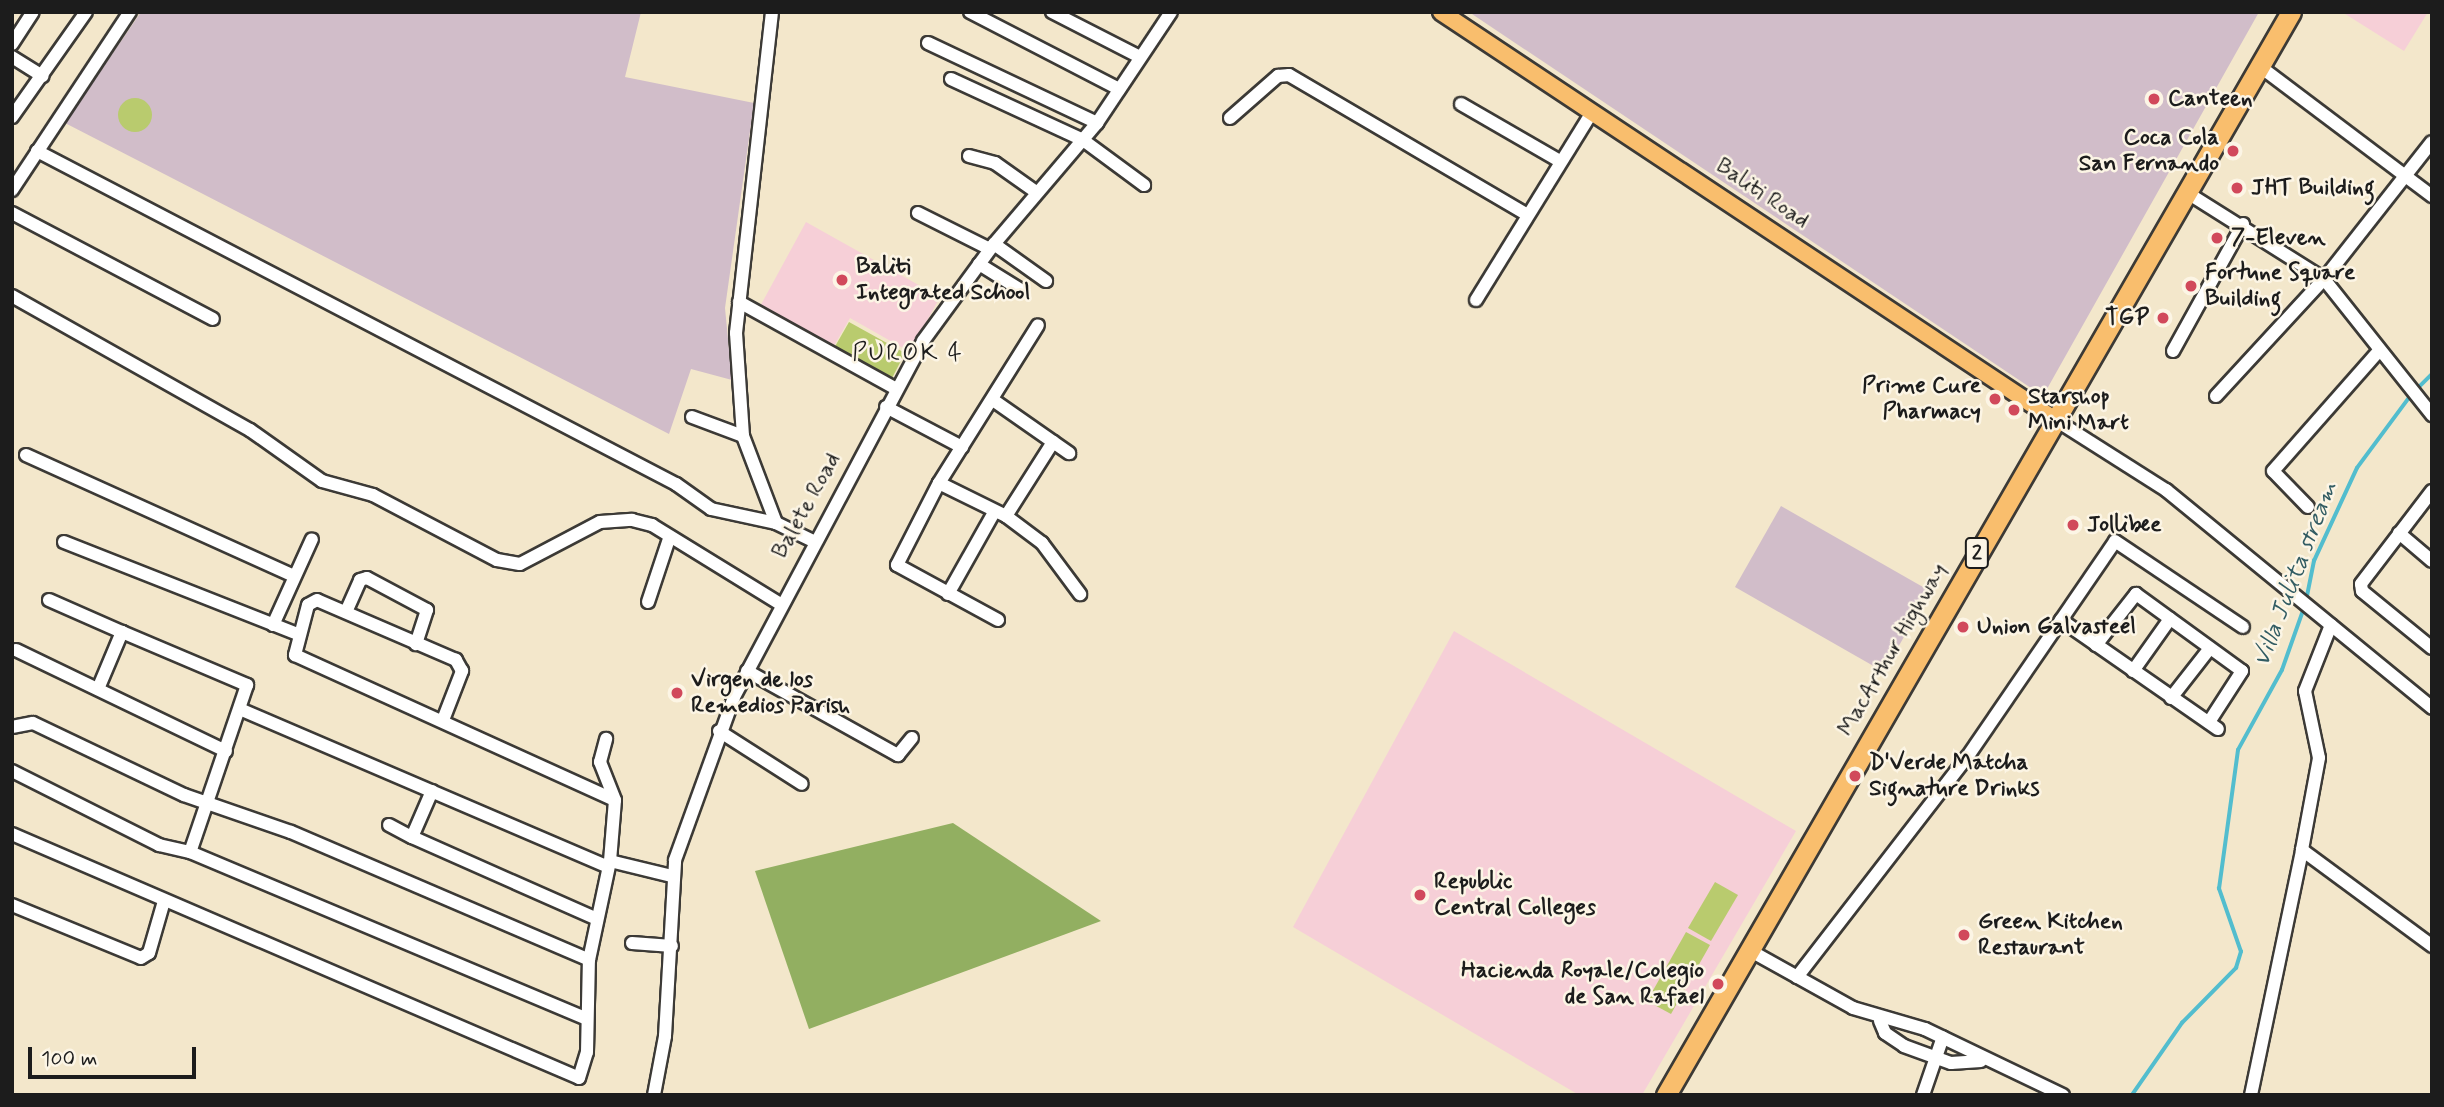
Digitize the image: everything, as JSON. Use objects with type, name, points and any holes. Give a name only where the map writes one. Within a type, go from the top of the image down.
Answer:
[{"type":"highway","name":"MacArthur Highway","points":[[1666,1095],[2291,12]]},
{"type":"main road","name":"Baliti Road","points":[[1441,12],[2054,419]]},
{"type":"street","points":[[12,44],[33,12]]},
{"type":"street","points":[[12,117],[86,12]]},
{"type":"street","points":[[12,190],[130,12]]},
{"type":"street","points":[[772,12],[739,302],[743,436],[776,523]]},
{"type":"street","points":[[970,12],[1119,89]]},
{"type":"street","points":[[1052,12],[1140,57]]},
{"type":"street","name":"Balete Road","points":[[654,1095],[672,946],[672,876],[682,829],[719,731],[779,603],[895,388],[992,246],[1097,122],[1171,12]]},
{"type":"street","points":[[928,43],[1097,122]]},
{"type":"street","points":[[12,57],[42,76]]},
{"type":"street","points":[[2258,65],[2409,174],[2432,197]]},
{"type":"street","points":[[1230,118],[1278,76],[1289,75],[1526,214]]},
{"type":"street","points":[[951,79],[1083,140],[1144,185]]},
{"type":"street","points":[[1461,104],[1558,160]]},
{"type":"street","points":[[1476,300],[1558,160],[1591,114]]},
{"type":"street","points":[[2216,396],[2324,279],[2432,142]]},
{"type":"street","points":[[37,151],[676,484],[711,509],[776,523],[813,541]]},
{"type":"street","points":[[969,156],[995,163],[1036,192]]},
{"type":"street","points":[[2186,192],[2243,225],[2324,279],[2405,389],[2427,411]]},
{"type":"street","points":[[12,212],[213,319]]},
{"type":"street","points":[[918,213],[992,246],[1046,281]]},
{"type":"street","points":[[2174,351],[2243,225]]},
{"type":"street","points":[[979,264],[1021,290]]},
{"type":"street","points":[[12,296],[250,430],[322,481],[373,495],[508,564],[600,522],[632,520],[779,603]]},
{"type":"street","points":[[739,302],[895,388]]},
{"type":"street","points":[[999,620],[897,568],[939,483],[1038,325]]},
{"type":"street","points":[[2308,507],[2273,471],[2378,352]]},
{"type":"street","points":[[993,400],[1069,453]]},
{"type":"street","points":[[886,407],[962,447]]},
{"type":"street","points":[[692,417],[743,436]]},
{"type":"street","points":[[2054,419],[2166,490],[2432,708]]},
{"type":"street","points":[[1006,516],[1053,442]]},
{"type":"street","points":[[26,456],[294,576]]},
{"type":"street","points":[[939,483],[993,514],[1006,516],[1042,543],[1080,594]]},
{"type":"street","points":[[2432,491],[2364,577],[2362,591],[2432,648]]},
{"type":"street","points":[[948,594],[993,514]]},
{"type":"street","points":[[2399,533],[2432,561]]},
{"type":"street","points":[[273,625],[312,539]]},
{"type":"street","points":[[648,602],[669,539]]},
{"type":"street","points":[[1797,977],[1968,756],[2111,545],[2119,540],[2243,627]]},
{"type":"street","points":[[64,542],[298,634]]},
{"type":"street","points":[[346,612],[360,580],[367,578],[427,610],[416,644]]},
{"type":"street","points":[[2061,620],[2096,645],[2171,698],[2213,726],[2243,673],[2131,594],[2096,645]]},
{"type":"street","points":[[49,600],[247,685],[242,710],[205,798],[190,852]]},
{"type":"street","points":[[443,720],[460,665],[346,612],[312,600],[298,634],[295,655],[615,800]]},
{"type":"street","points":[[2133,671],[2170,619]]},
{"type":"street","points":[[2251,1095],[2319,758],[2305,691],[2331,625]]},
{"type":"street","points":[[98,689],[122,632]]},
{"type":"street","points":[[2171,698],[2210,648]]},
{"type":"street","points":[[16,650],[226,751]]},
{"type":"street","points":[[747,671],[898,755],[912,737]]},
{"type":"street","points":[[242,710],[609,864],[672,876]]},
{"type":"street","points":[[12,727],[33,723],[184,795],[205,798],[589,960]]},
{"type":"street","points":[[719,731],[802,784]]},
{"type":"street","points":[[12,834],[579,1078],[587,1052],[584,1018],[589,960],[595,918],[609,864],[615,800],[600,762],[606,739]]},
{"type":"street","points":[[12,771],[159,845],[190,852],[584,1018]]},
{"type":"street","points":[[412,837],[432,791]]},
{"type":"street","points":[[388,825],[595,918]]},
{"type":"street","points":[[2302,850],[2432,946]]},
{"type":"street","points":[[12,905],[141,958],[149,953],[164,901]]},
{"type":"street","points":[[632,943],[672,946]]},
{"type":"street","points":[[1749,950],[1880,1021],[1892,1041],[1935,1057],[1981,1061]]},
{"type":"street","points":[[1880,1021],[1900,1019],[1943,1037],[1981,1061],[2063,1095]]},
{"type":"street","points":[[1923,1095],[1943,1037]]},
{"type":"shaded area","points":[[141,12],[641,12],[625,77],[754,103],[725,308],[732,380],[691,369],[669,434],[65,123]]},
{"type":"shaded area","points":[[1469,12],[2259,12],[2043,396]]},
{"type":"shaded area","points":[[2342,12],[2428,12],[2404,51]]},
{"type":"shaded area","name":"Baliti Integrated School","points":[[806,222],[940,297],[910,352],[850,318],[831,351],[758,310]]},
{"type":"shaded area","points":[[1781,506],[1930,591],[1884,672],[1735,587]]},
{"type":"shaded area","points":[[1454,631],[1796,831],[1642,1095],[1579,1095],[1293,927]]},
{"type":"green space","points":[[135,98],[147,103],[152,115],[147,127],[135,132],[123,127],[118,115],[123,103]]},
{"type":"green space","points":[[849,322],[905,353],[890,382],[833,350]]},
{"type":"green space","points":[[953,823],[1101,921],[809,1029],[755,871]]},
{"type":"green space","points":[[1715,882],[1738,895],[1711,941],[1688,928]]},
{"type":"green space","points":[[1686,932],[1710,945],[1671,1014],[1647,1001]]},
{"type":"waterway","name":"Villa Julita stream","points":[[2416,390],[2432,374]]},
{"type":"waterway","name":"Villa Julita stream","points":[[2306,601],[2314,561],[2357,468],[2411,395]]},
{"type":"waterway","points":[[2132,1095],[2182,1023],[2236,968],[2241,952],[2219,889],[2238,750],[2282,670],[2304,608]]},
{"type":"place","name":"Canteen","points":[[2154,99]]},
{"type":"place","name":"Coca Cola San Fernando","points":[[2233,151]]},
{"type":"place","name":"JHT Building","points":[[2237,188]]},
{"type":"place","name":"7-Eleven","points":[[2217,238]]},
{"type":"place","name":"Baliti Integrated School","points":[[842,280]]},
{"type":"place","name":"Fortune Square Building","points":[[2191,286]]},
{"type":"place","name":"TGP","points":[[2163,318]]},
{"type":"place","name":"Prime Cure Pharmacy","points":[[1995,399]]},
{"type":"place","name":"Starshop Mini Mart","points":[[2014,410]]},
{"type":"place","name":"Jollibee","points":[[2073,525]]},
{"type":"place","name":"Union Galvasteel","points":[[1963,627]]},
{"type":"place","name":"Virgen de los Remedios Parish","points":[[677,693]]},
{"type":"place","name":"D'Verde Matcha Signature Drinks","points":[[1855,776]]},
{"type":"place","name":"Republic Central Colleges","points":[[1420,895]]},
{"type":"place","name":"Green Kitchen Restaurant","points":[[1964,935]]},
{"type":"place","name":"Hacienda Royale/Colegio de San Rafael","points":[[1718,984]]},
{"type":"district","name":"PUROK 4","points":[[908,354]]}]
